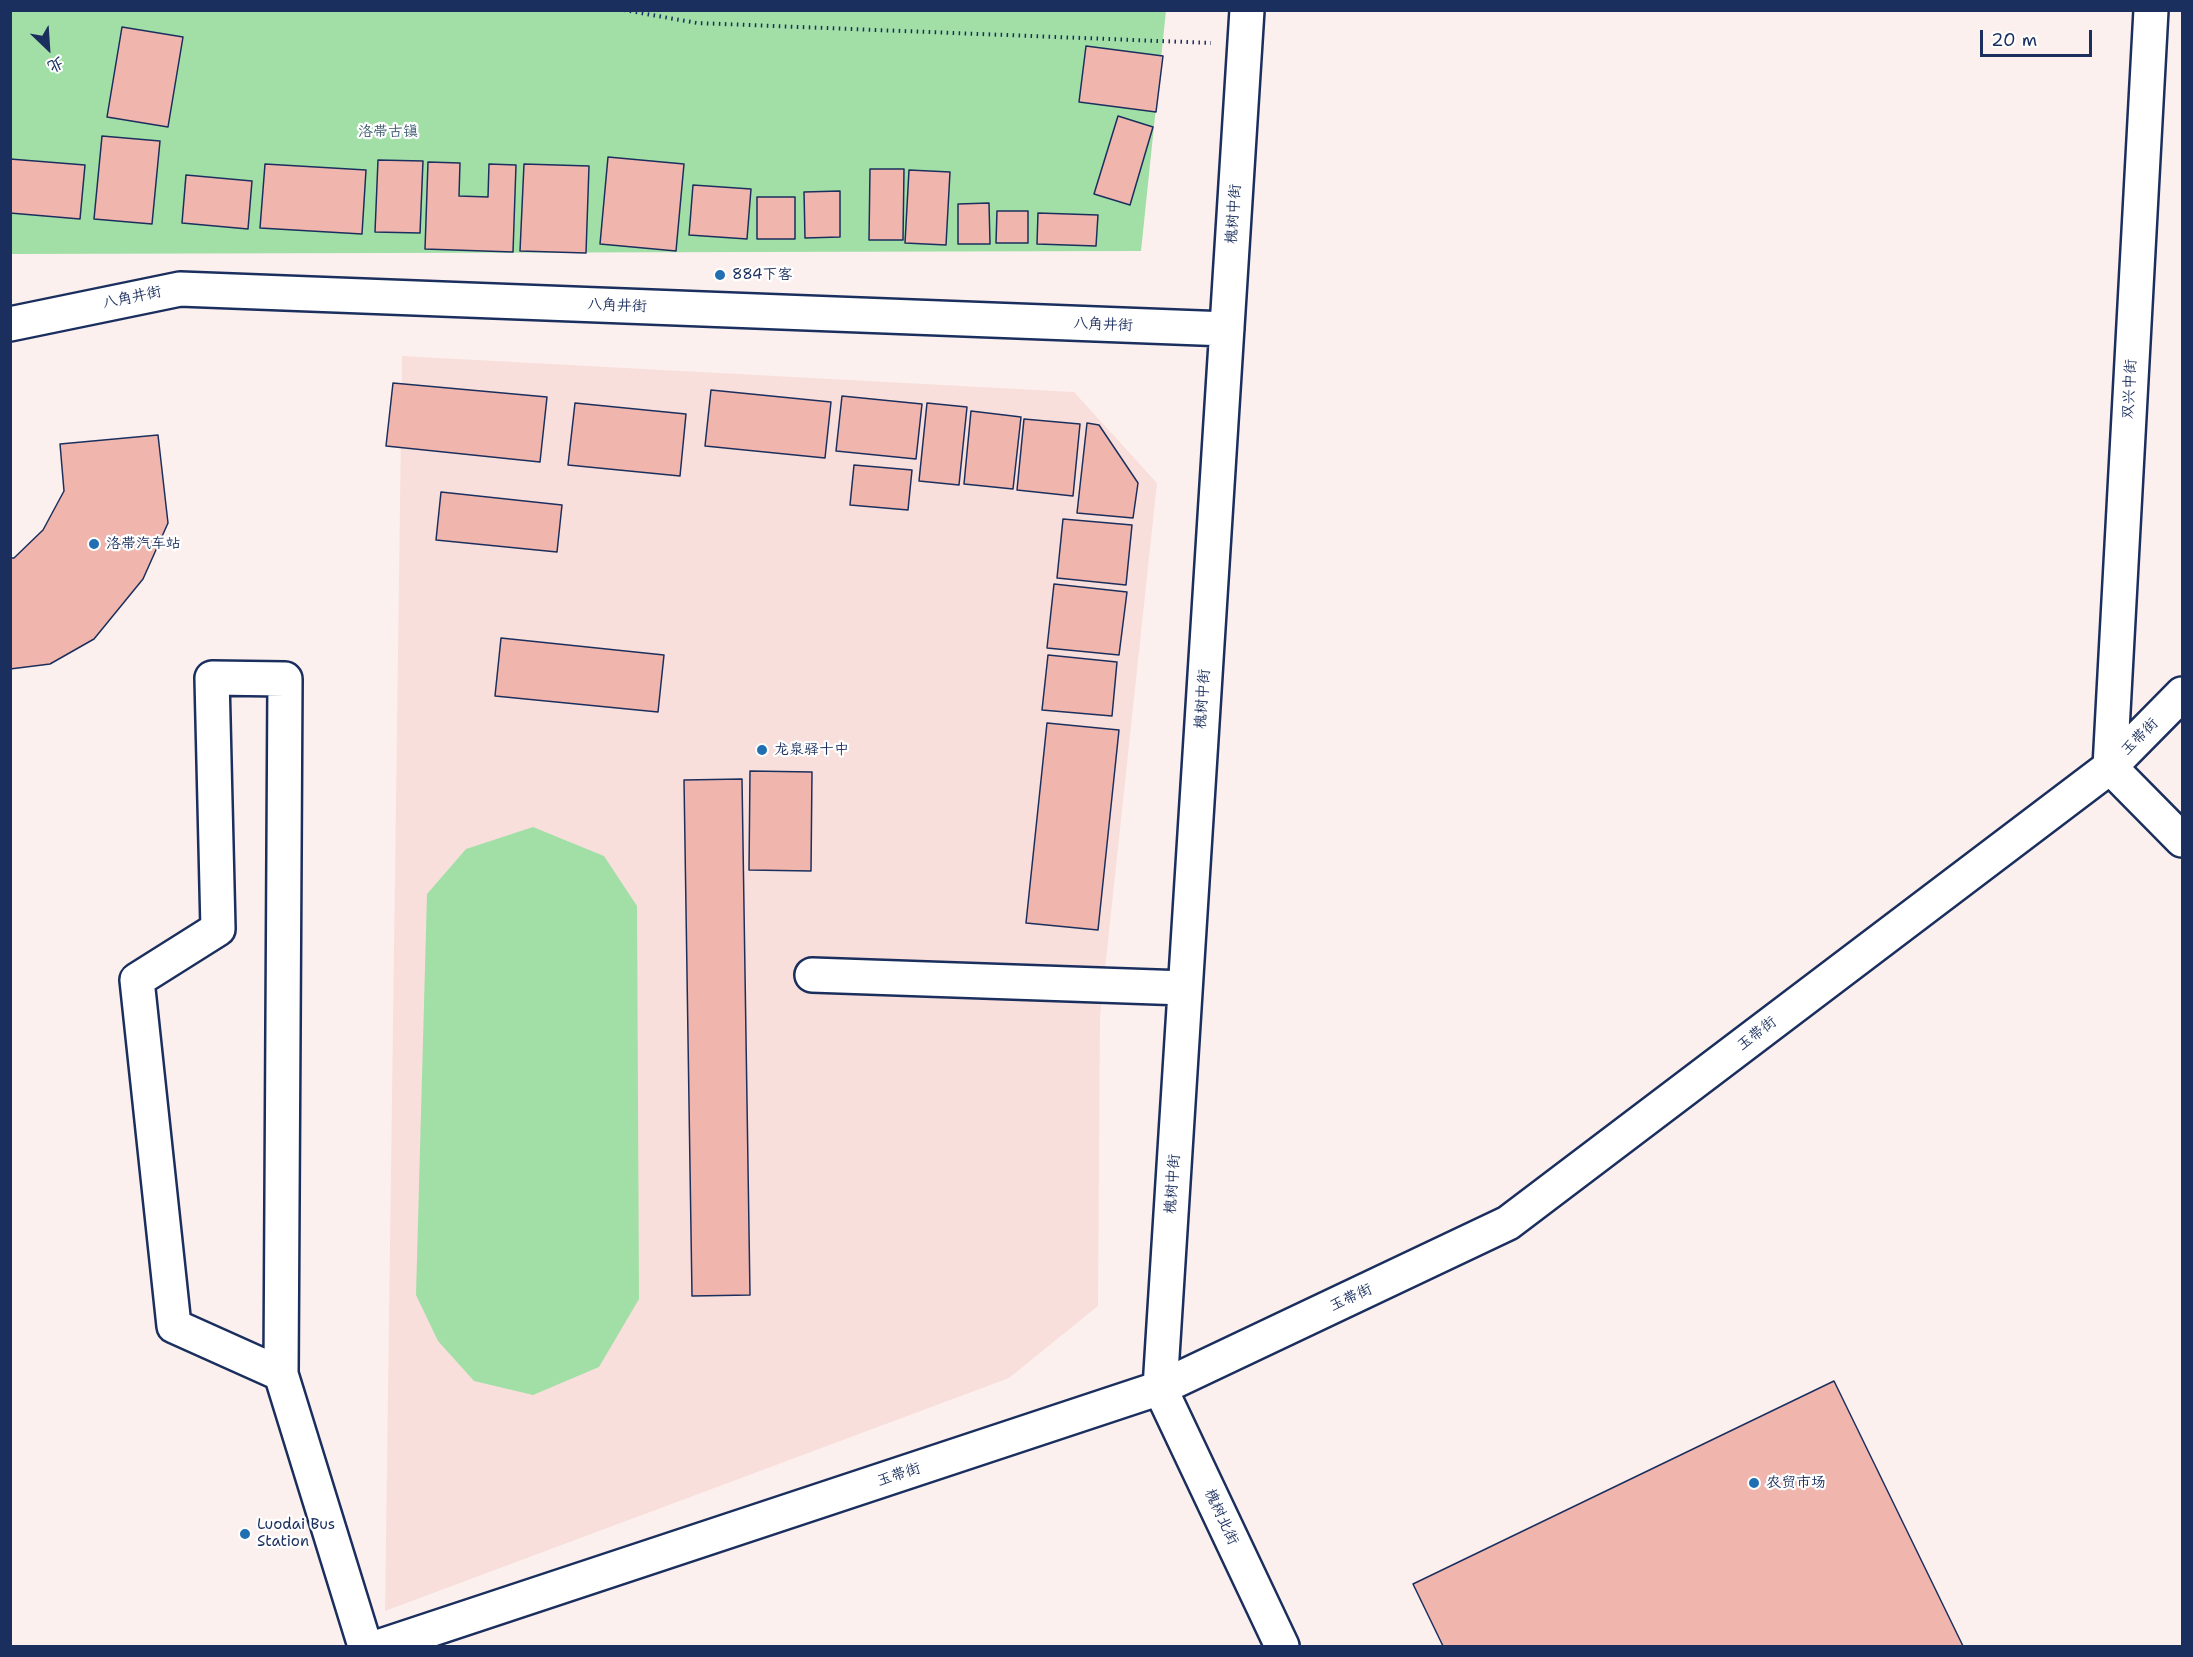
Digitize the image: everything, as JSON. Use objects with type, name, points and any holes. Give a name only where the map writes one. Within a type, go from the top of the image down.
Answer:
[{"type":"street","name":"槐树中街","points":[[1160,1388],[1247,10]]},
{"type":"street","name":"双兴中街","points":[[2110,767],[2151,10]]},
{"type":"street","name":"八角井街","points":[[10,324],[180,289],[1227,329]]},
{"type":"street","points":[[281,1374],[174,1326],[137,980],[218,929],[212,678],[285,679],[281,1374],[365,1647]]},
{"type":"street","name":"玉带街","points":[[381,1647],[1160,1388],[1508,1223],[2110,767],[2182,694]]},
{"type":"street","points":[[2110,767],[2182,840]]},
{"type":"street","points":[[813,975],[1185,988]]},
{"type":"street","name":"槐树北街","points":[[1160,1388],[1282,1647]]},
{"type":"path","points":[[624,10],[697,23],[1245,45]]},
{"type":"shaded area","name":"龙泉驿十中","points":[[402,356],[1074,392],[1157,483],[1100,1016],[1098,1306],[1009,1378],[385,1611]]},
{"type":"green space","name":"洛带古镇","points":[[10,11],[1166,11],[1141,251],[11,254]]},
{"type":"green space","points":[[533,827],[604,856],[637,906],[639,1299],[599,1367],[533,1395],[474,1381],[438,1341],[416,1295],[427,894],[466,849]]},
{"type":"building","points":[[122,27],[183,37],[168,127],[107,117]]},
{"type":"building","points":[[1086,46],[1163,56],[1156,112],[1079,102]]},
{"type":"building","points":[[1118,116],[1153,127],[1130,205],[1094,194]]},
{"type":"building","points":[[102,136],[160,141],[152,224],[94,219]]},
{"type":"building","points":[[608,157],[684,164],[676,251],[600,244]]},
{"type":"building","points":[[10,159],[85,165],[80,219],[10,213]]},
{"type":"building","points":[[378,160],[423,161],[420,233],[375,232]]},
{"type":"building","points":[[428,162],[460,163],[459,196],[488,197],[489,164],[516,165],[513,252],[425,249]]},
{"type":"building","points":[[265,164],[366,170],[362,234],[260,228]]},
{"type":"building","points":[[524,164],[589,166],[586,253],[520,251]]},
{"type":"building","points":[[870,169],[904,169],[903,240],[869,240]]},
{"type":"building","points":[[909,170],[950,172],[946,245],[905,243]]},
{"type":"building","points":[[186,175],[252,181],[248,229],[182,223]]},
{"type":"building","points":[[693,185],[751,189],[747,239],[689,235]]},
{"type":"building","points":[[840,191],[840,237],[805,238],[804,192]]},
{"type":"building","points":[[757,197],[795,197],[795,239],[757,239]]},
{"type":"building","points":[[989,203],[990,244],[958,244],[958,204]]},
{"type":"building","points":[[997,211],[1028,211],[1028,243],[996,243]]},
{"type":"building","points":[[1038,213],[1098,215],[1096,246],[1037,244]]},
{"type":"building","points":[[393,383],[547,397],[540,462],[386,446]]},
{"type":"building","points":[[711,390],[831,402],[825,458],[705,446]]},
{"type":"building","points":[[842,396],[922,404],[916,459],[836,451]]},
{"type":"building","points":[[575,403],[686,414],[680,476],[568,465]]},
{"type":"building","points":[[927,403],[967,407],[959,485],[919,481]]},
{"type":"building","points":[[971,411],[1021,417],[1013,489],[964,484]]},
{"type":"building","points":[[1024,419],[1080,424],[1073,496],[1017,490]]},
{"type":"building","points":[[1087,423],[1099,425],[1138,483],[1133,518],[1077,513]]},
{"type":"building","name":"洛带汽车站","points":[[158,435],[168,523],[143,579],[94,639],[50,664],[10,669],[10,558],[14,558],[43,530],[64,491],[60,444]]},
{"type":"building","points":[[854,465],[912,470],[908,510],[850,505]]},
{"type":"building","points":[[441,492],[562,505],[557,552],[436,540]]},
{"type":"building","points":[[1063,519],[1132,525],[1126,585],[1057,578]]},
{"type":"building","points":[[1054,584],[1127,592],[1119,655],[1047,648]]},
{"type":"building","points":[[501,638],[664,655],[658,712],[495,696]]},
{"type":"building","points":[[1048,655],[1117,662],[1112,716],[1042,710]]},
{"type":"building","points":[[1047,723],[1119,730],[1098,930],[1026,923]]},
{"type":"building","points":[[750,771],[812,772],[811,871],[749,870]]},
{"type":"building","points":[[742,779],[750,1295],[692,1296],[684,780]]},
{"type":"building","name":"农贸市场","points":[[1834,1381],[1963,1646],[1443,1646],[1413,1584]]},
{"type":"place","name":"884下客","points":[[720,275]]},
{"type":"place","name":"洛带汽车站","points":[[94,544]]},
{"type":"place","name":"龙泉驿十中","points":[[762,750]]},
{"type":"place","name":"农贸市场","points":[[1754,1483]]},
{"type":"place","name":"Luodai Bus Station","points":[[245,1534]]}]
